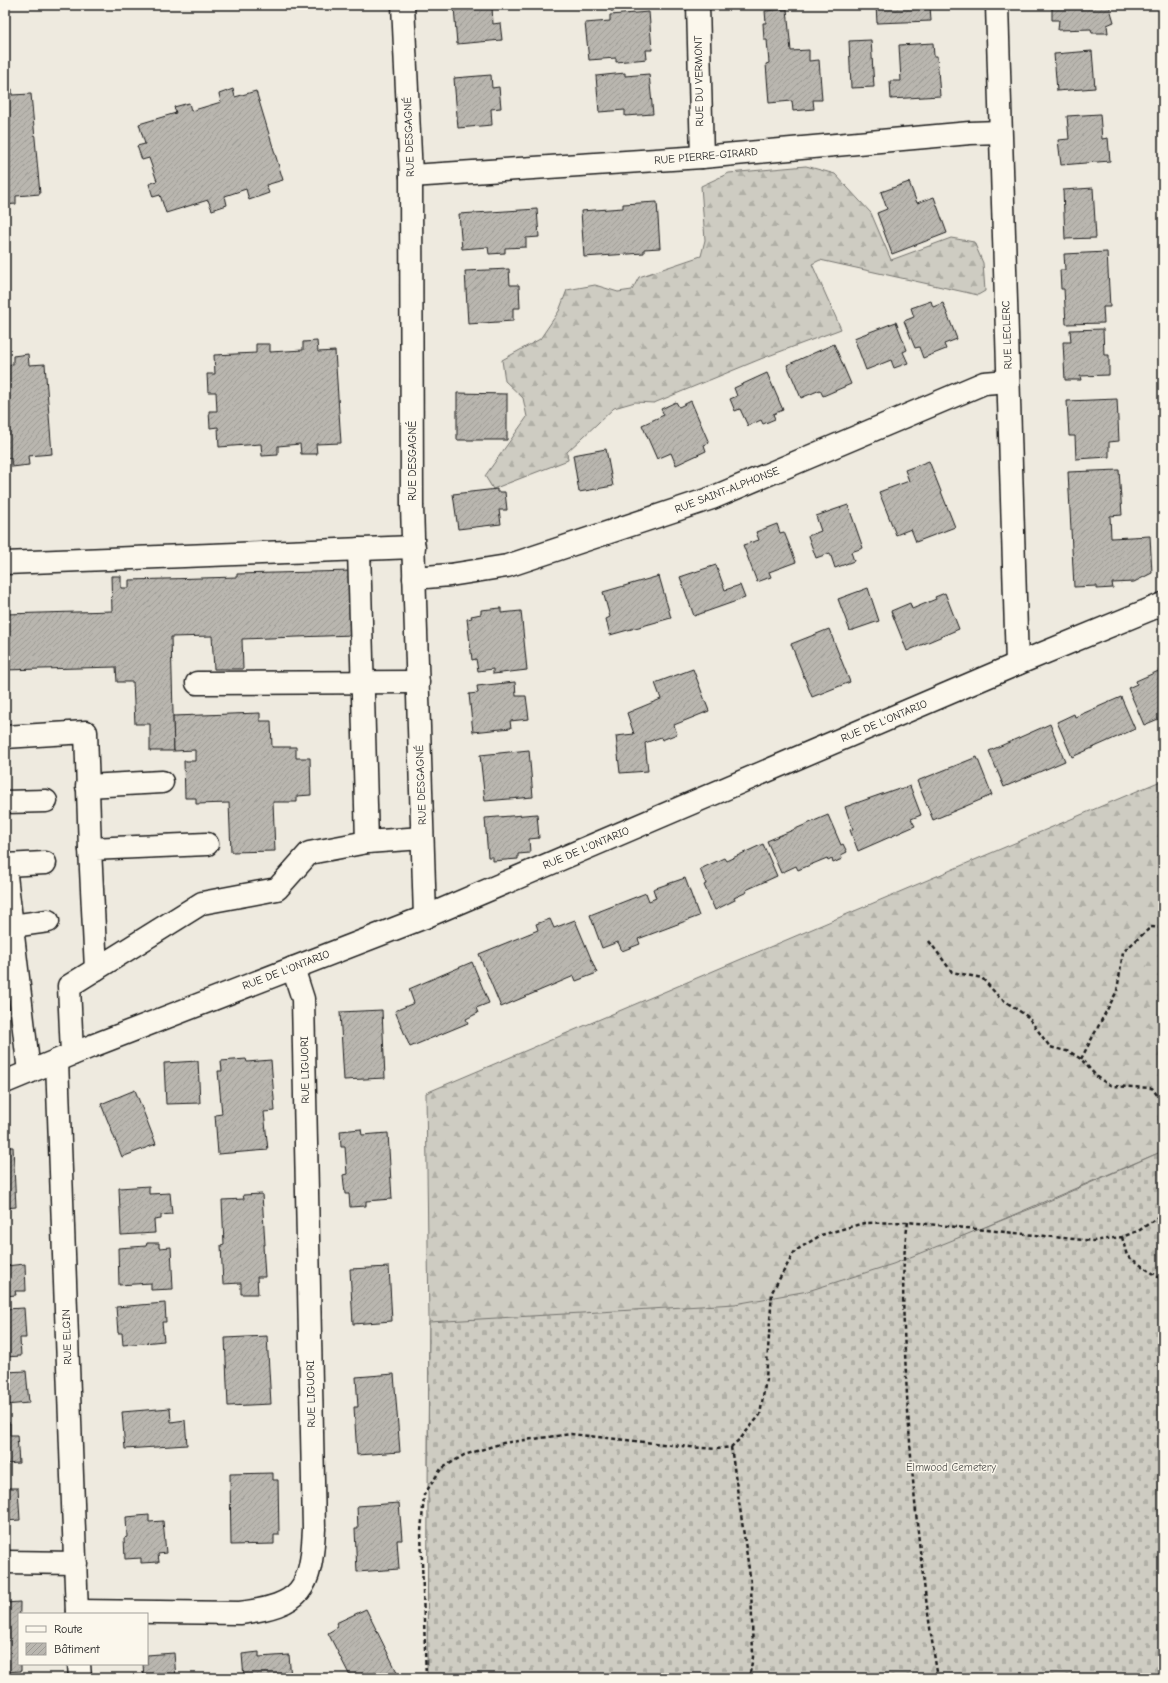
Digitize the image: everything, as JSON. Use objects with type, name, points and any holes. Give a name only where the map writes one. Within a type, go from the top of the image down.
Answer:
[{"type":"street","name":"RUE DESGAGNÉ","points":[[403,5],[411,176],[414,578],[425,917]]},
{"type":"street","name":"RUE DU VERMONT","points":[[698,5],[702,157]]},
{"type":"street","name":"RUE LECLERC","points":[[997,5],[1017,664]]},
{"type":"street","name":"RUE PIERRE-GIRARD","points":[[411,176],[702,157],[970,133],[1000,132]]},
{"type":"street","name":"RUE SAINT-ALPHONSE","points":[[414,578],[450,575],[506,566],[712,498],[984,383],[1008,381]]},
{"type":"street","points":[[5,563],[414,547]]},
{"type":"street","points":[[359,549],[364,682],[367,842]]},
{"type":"street","name":"RUE DE L'ONTARIO","points":[[5,1082],[425,917],[1017,664],[1163,604]]},
{"type":"street","points":[[196,683],[418,682]]},
{"type":"street","points":[[5,738],[86,732],[87,786],[96,969],[202,903],[276,889],[310,853],[367,842],[422,838]]},
{"type":"street","points":[[87,786],[162,782]]},
{"type":"street","points":[[5,802],[46,801]]},
{"type":"street","points":[[90,849],[207,844]]},
{"type":"street","points":[[29,1072],[5,866],[45,863]]},
{"type":"street","points":[[12,926],[48,922]]},
{"type":"street","name":"RUE LIGUORI","points":[[77,1613],[240,1613],[265,1610],[283,1604],[296,1594],[306,1580],[313,1561],[314,1529],[303,999],[293,968]]},
{"type":"street","name":"RUE ELGIN","points":[[77,1613],[64,1058],[70,986],[96,969]]},
{"type":"street","points":[[5,1562],[76,1563]]},
{"type":"street","points":[[79,1665],[80,1678]]},
{"type":"path","points":[[1081,1059],[1117,991],[1123,952],[1151,927],[1163,928]]},
{"type":"path","points":[[929,940],[952,972],[982,978],[999,997],[1028,1017],[1050,1047],[1070,1052],[1081,1059],[1098,1078],[1112,1086],[1152,1088],[1163,1103],[1160,1113],[1160,1137],[1163,1143]]},
{"type":"path","points":[[426,1678],[421,1532],[424,1495],[441,1469],[464,1455],[503,1443],[571,1434],[690,1447],[731,1447],[741,1438],[760,1415],[766,1379],[772,1292],[795,1251],[820,1235],[864,1223],[908,1222],[1093,1241],[1122,1237],[1140,1230],[1163,1213]]},
{"type":"path","points":[[908,1222],[904,1245],[903,1318],[908,1420],[916,1512],[931,1638],[938,1678]]},
{"type":"path","points":[[1122,1237],[1127,1256],[1163,1280]]},
{"type":"path","points":[[731,1447],[751,1583],[754,1657],[749,1678]]},
{"type":"green space","points":[[806,166],[835,174],[871,213],[891,260],[951,238],[974,242],[983,263],[985,291],[978,295],[820,260],[812,264],[841,329],[763,358],[654,403],[635,402],[614,408],[567,452],[568,460],[493,489],[485,476],[527,417],[523,398],[505,381],[502,360],[540,339],[559,311],[567,290],[595,285],[618,292],[632,290],[639,277],[701,256],[705,240],[701,186],[729,173]]},
{"type":"green space","points":[[1163,780],[1163,1151],[428,1465],[429,1322],[426,1093]]},
{"type":"green space","name":"Elmwood Cemetery","points":[[1163,1151],[1163,1678],[427,1678],[429,1322],[735,1304],[808,1291],[893,1264],[1035,1207]]},
{"type":"building","points":[[459,5],[510,5],[492,7],[493,24],[500,23],[502,40],[457,44],[454,7],[459,7]]},
{"type":"building","points":[[611,5],[642,5],[643,9],[611,11]]},
{"type":"building","points":[[876,5],[930,5],[931,21],[877,23]]},
{"type":"building","points":[[1052,5],[1109,5],[1114,22],[1107,25],[1108,33],[1092,33],[1091,29],[1058,30],[1059,20],[1052,20]]},
{"type":"building","points":[[787,9],[791,51],[809,50],[809,61],[819,60],[822,100],[813,100],[814,109],[793,111],[792,101],[769,103],[766,64],[769,63],[767,40],[764,40],[763,23],[766,23],[765,11]]},
{"type":"building","points":[[649,12],[652,50],[646,50],[647,59],[616,62],[616,58],[589,60],[585,23],[610,21],[610,15]]},
{"type":"building","points":[[871,40],[874,87],[851,88],[849,41]]},
{"type":"building","points":[[933,43],[934,56],[937,56],[940,96],[891,99],[890,81],[901,81],[899,45]]},
{"type":"building","points":[[1092,51],[1095,88],[1057,91],[1054,54]]},
{"type":"building","points":[[625,73],[625,76],[649,74],[653,114],[625,116],[625,110],[599,112],[596,76]]},
{"type":"building","points":[[491,75],[492,88],[499,87],[501,108],[491,109],[492,125],[458,128],[454,78]]},
{"type":"building","points":[[5,89],[12,89],[12,95],[31,94],[40,194],[16,196],[16,204],[5,205]]},
{"type":"building","points":[[233,89],[235,97],[256,91],[283,180],[266,185],[269,193],[249,200],[246,189],[225,196],[227,205],[212,210],[208,200],[166,213],[160,195],[153,197],[149,184],[157,181],[149,158],[142,160],[137,146],[145,144],[139,124],[176,113],[174,107],[189,103],[191,111],[221,102],[219,94]]},
{"type":"building","points":[[1100,114],[1102,139],[1108,138],[1110,161],[1061,165],[1058,140],[1069,139],[1067,116]]},
{"type":"building","points":[[909,182],[917,203],[934,197],[947,233],[892,254],[877,213],[887,209],[881,192]]},
{"type":"building","points":[[1093,188],[1096,238],[1065,239],[1063,190]]},
{"type":"building","points":[[657,202],[660,248],[644,249],[644,253],[584,257],[581,211],[623,208],[623,204]]},
{"type":"building","points":[[537,209],[539,237],[526,238],[526,247],[505,248],[505,253],[489,254],[488,247],[462,249],[459,214]]},
{"type":"building","points":[[1107,252],[1110,307],[1103,307],[1104,323],[1066,324],[1064,289],[1061,289],[1060,270],[1065,270],[1064,254]]},
{"type":"building","points":[[509,269],[510,285],[519,285],[520,308],[513,308],[513,321],[468,324],[465,271]]},
{"type":"building","points":[[931,301],[933,307],[943,303],[957,339],[944,344],[946,349],[923,358],[919,347],[915,348],[904,321],[914,317],[911,308]]},
{"type":"building","points":[[896,322],[907,350],[903,352],[908,363],[894,368],[891,360],[866,370],[854,338]]},
{"type":"building","points":[[1103,329],[1104,355],[1109,355],[1109,375],[1080,376],[1081,380],[1065,380],[1063,342],[1071,342],[1070,330]]},
{"type":"building","points":[[317,341],[318,352],[335,351],[341,443],[316,444],[317,454],[301,454],[300,444],[278,446],[278,455],[262,456],[261,444],[219,447],[218,427],[210,428],[209,411],[217,411],[216,392],[208,392],[207,374],[215,374],[214,355],[256,353],[256,344],[270,344],[270,352],[303,350],[303,342]]},
{"type":"building","points":[[834,344],[851,384],[823,396],[820,390],[801,398],[787,365]]},
{"type":"building","points":[[28,354],[29,365],[45,364],[52,454],[28,456],[29,465],[12,467],[11,458],[5,459],[5,365],[13,364],[13,356]]},
{"type":"building","points":[[767,373],[783,410],[773,414],[775,419],[763,424],[761,420],[748,426],[740,409],[735,411],[730,399],[737,396],[734,388]]},
{"type":"building","points":[[457,393],[507,394],[507,440],[457,440]]},
{"type":"building","points":[[1117,399],[1119,441],[1109,442],[1109,457],[1076,459],[1075,436],[1069,436],[1067,401]]},
{"type":"building","points":[[691,401],[709,443],[704,445],[706,451],[676,465],[671,453],[657,459],[642,425],[664,415],[661,409],[676,402],[679,407]]},
{"type":"building","points":[[606,449],[613,486],[579,492],[573,455]]},
{"type":"building","points":[[929,461],[955,527],[916,542],[911,529],[896,535],[879,492],[909,481],[905,470]]},
{"type":"building","points":[[1119,470],[1122,515],[1110,516],[1111,538],[1150,536],[1152,573],[1134,582],[1112,583],[1113,588],[1097,589],[1097,586],[1074,587],[1068,472]]},
{"type":"building","points":[[497,489],[497,492],[505,492],[507,510],[499,510],[501,524],[458,529],[453,494]]},
{"type":"building","points":[[848,505],[863,548],[851,552],[854,561],[835,568],[830,553],[816,558],[808,536],[821,531],[816,516]]},
{"type":"building","points":[[777,524],[780,533],[784,532],[796,562],[769,572],[771,577],[757,582],[743,545],[759,540],[756,532]]},
{"type":"building","points":[[716,565],[725,590],[740,585],[745,598],[694,616],[680,577]]},
{"type":"building","points":[[351,571],[353,635],[242,639],[243,669],[214,669],[212,636],[171,637],[174,751],[150,751],[150,724],[135,724],[133,682],[117,682],[116,667],[5,670],[5,614],[112,611],[111,576],[121,576],[121,588],[129,588],[129,580],[237,577],[237,574]]},
{"type":"building","points":[[659,576],[671,618],[610,635],[606,619],[610,617],[603,592]]},
{"type":"building","points":[[868,588],[879,621],[850,631],[838,599]]},
{"type":"building","points":[[945,593],[959,629],[907,651],[891,611],[910,603],[912,609],[936,599],[935,597]]},
{"type":"building","points":[[501,608],[501,613],[521,611],[527,670],[493,674],[493,669],[478,671],[476,659],[472,660],[467,619],[472,618],[471,616],[481,614],[481,610]]},
{"type":"building","points":[[829,629],[850,682],[812,697],[791,644]]},
{"type":"building","points":[[693,669],[709,711],[674,725],[677,734],[662,740],[661,737],[645,743],[648,771],[620,773],[616,736],[634,734],[627,713],[661,699],[655,683]]},
{"type":"building","points":[[1163,669],[1163,717],[1144,725],[1128,688],[1137,684],[1136,681]]},
{"type":"building","points":[[515,682],[516,696],[526,696],[529,719],[510,721],[511,728],[473,732],[469,694],[478,693],[477,686]]},
{"type":"building","points":[[1121,697],[1135,729],[1072,757],[1057,722],[1074,714],[1075,717]]},
{"type":"building","points":[[260,713],[260,721],[271,721],[272,747],[296,747],[296,758],[310,758],[311,795],[297,796],[297,802],[273,802],[275,851],[231,852],[229,803],[196,804],[196,798],[185,798],[184,761],[195,761],[195,750],[174,751],[173,716]]},
{"type":"building","points":[[1050,724],[1065,761],[1004,787],[989,751]]},
{"type":"building","points":[[529,750],[533,797],[485,801],[480,755]]},
{"type":"building","points":[[977,757],[992,795],[933,820],[917,781]]},
{"type":"building","points":[[910,786],[921,815],[911,819],[915,826],[858,851],[850,830],[853,829],[845,807],[899,788],[900,790]]},
{"type":"building","points":[[537,814],[539,838],[529,839],[530,853],[518,854],[518,859],[493,861],[493,857],[488,857],[485,818]]},
{"type":"building","points":[[828,815],[841,845],[843,844],[847,852],[841,855],[842,859],[833,863],[832,859],[828,861],[827,858],[798,870],[796,866],[781,873],[767,841]]},
{"type":"building","points":[[763,844],[777,876],[746,890],[747,892],[734,898],[735,900],[715,910],[704,885],[706,884],[700,869],[724,858],[726,861]]},
{"type":"building","points":[[685,878],[699,916],[638,939],[640,944],[622,951],[618,942],[602,948],[590,915],[646,893],[649,901],[656,898],[653,889]]},
{"type":"building","points":[[550,919],[554,928],[575,920],[597,973],[576,981],[574,976],[501,1007],[479,954],[538,930],[536,924]]},
{"type":"building","points":[[472,962],[489,1003],[476,1008],[478,1013],[466,1019],[468,1023],[410,1047],[395,1011],[414,1003],[409,989]]},
{"type":"building","points":[[382,1010],[385,1078],[344,1080],[340,1012]]},
{"type":"building","points":[[246,1059],[247,1062],[271,1060],[275,1111],[264,1112],[268,1150],[218,1154],[215,1115],[222,1114],[218,1071],[222,1071],[221,1061]]},
{"type":"building","points":[[198,1061],[200,1103],[166,1104],[164,1063]]},
{"type":"building","points":[[135,1090],[156,1144],[122,1157],[101,1104]]},
{"type":"building","points":[[361,1129],[362,1135],[388,1133],[392,1199],[366,1201],[366,1206],[350,1207],[349,1194],[345,1194],[343,1175],[347,1174],[345,1147],[341,1147],[340,1131]]},
{"type":"building","points":[[5,1147],[13,1147],[16,1207],[5,1208]]},
{"type":"building","points":[[149,1186],[149,1194],[170,1193],[172,1214],[161,1215],[161,1219],[154,1220],[155,1233],[121,1235],[119,1188]]},
{"type":"building","points":[[262,1194],[265,1277],[257,1277],[258,1294],[241,1294],[241,1283],[223,1284],[221,1245],[224,1244],[222,1200],[244,1199],[243,1195]]},
{"type":"building","points":[[147,1243],[159,1243],[159,1248],[171,1247],[173,1289],[151,1290],[151,1283],[119,1285],[118,1248],[146,1246]]},
{"type":"building","points":[[25,1264],[26,1291],[15,1291],[16,1295],[5,1296],[5,1266]]},
{"type":"building","points":[[389,1267],[392,1321],[353,1324],[350,1269]]},
{"type":"building","points":[[165,1303],[166,1322],[162,1322],[164,1341],[123,1345],[122,1333],[118,1333],[116,1307]]},
{"type":"building","points":[[24,1308],[26,1338],[20,1338],[21,1356],[5,1357],[5,1309]]},
{"type":"building","points":[[267,1336],[271,1404],[228,1406],[225,1338]]},
{"type":"building","points":[[26,1371],[29,1403],[5,1405],[5,1372]]},
{"type":"building","points":[[394,1374],[400,1452],[357,1455],[354,1407],[358,1407],[356,1377]]},
{"type":"building","points":[[170,1408],[171,1422],[185,1420],[187,1445],[125,1449],[122,1412]]},
{"type":"building","points":[[5,1423],[10,1423],[10,1435],[17,1435],[19,1463],[5,1464]]},
{"type":"building","points":[[273,1473],[273,1480],[278,1480],[279,1535],[274,1535],[274,1544],[231,1545],[230,1474]]},
{"type":"building","points":[[5,1488],[18,1488],[20,1520],[5,1521]]},
{"type":"building","points":[[399,1503],[402,1540],[397,1540],[399,1569],[357,1572],[355,1529],[358,1529],[357,1506]]},
{"type":"building","points":[[149,1515],[149,1522],[163,1521],[166,1553],[158,1554],[159,1562],[141,1563],[141,1558],[125,1559],[124,1538],[127,1537],[126,1517]]},
{"type":"building","points":[[20,1602],[20,1613],[18,1613],[18,1665],[21,1665],[21,1671],[5,1672],[5,1603]]},
{"type":"building","points":[[366,1609],[400,1678],[351,1678],[328,1633],[338,1627],[336,1623]]},
{"type":"building","points":[[259,1652],[259,1657],[289,1655],[291,1678],[244,1678],[242,1654]]},
{"type":"building","points":[[174,1653],[176,1678],[144,1678],[143,1665],[148,1665],[148,1655]]}]
